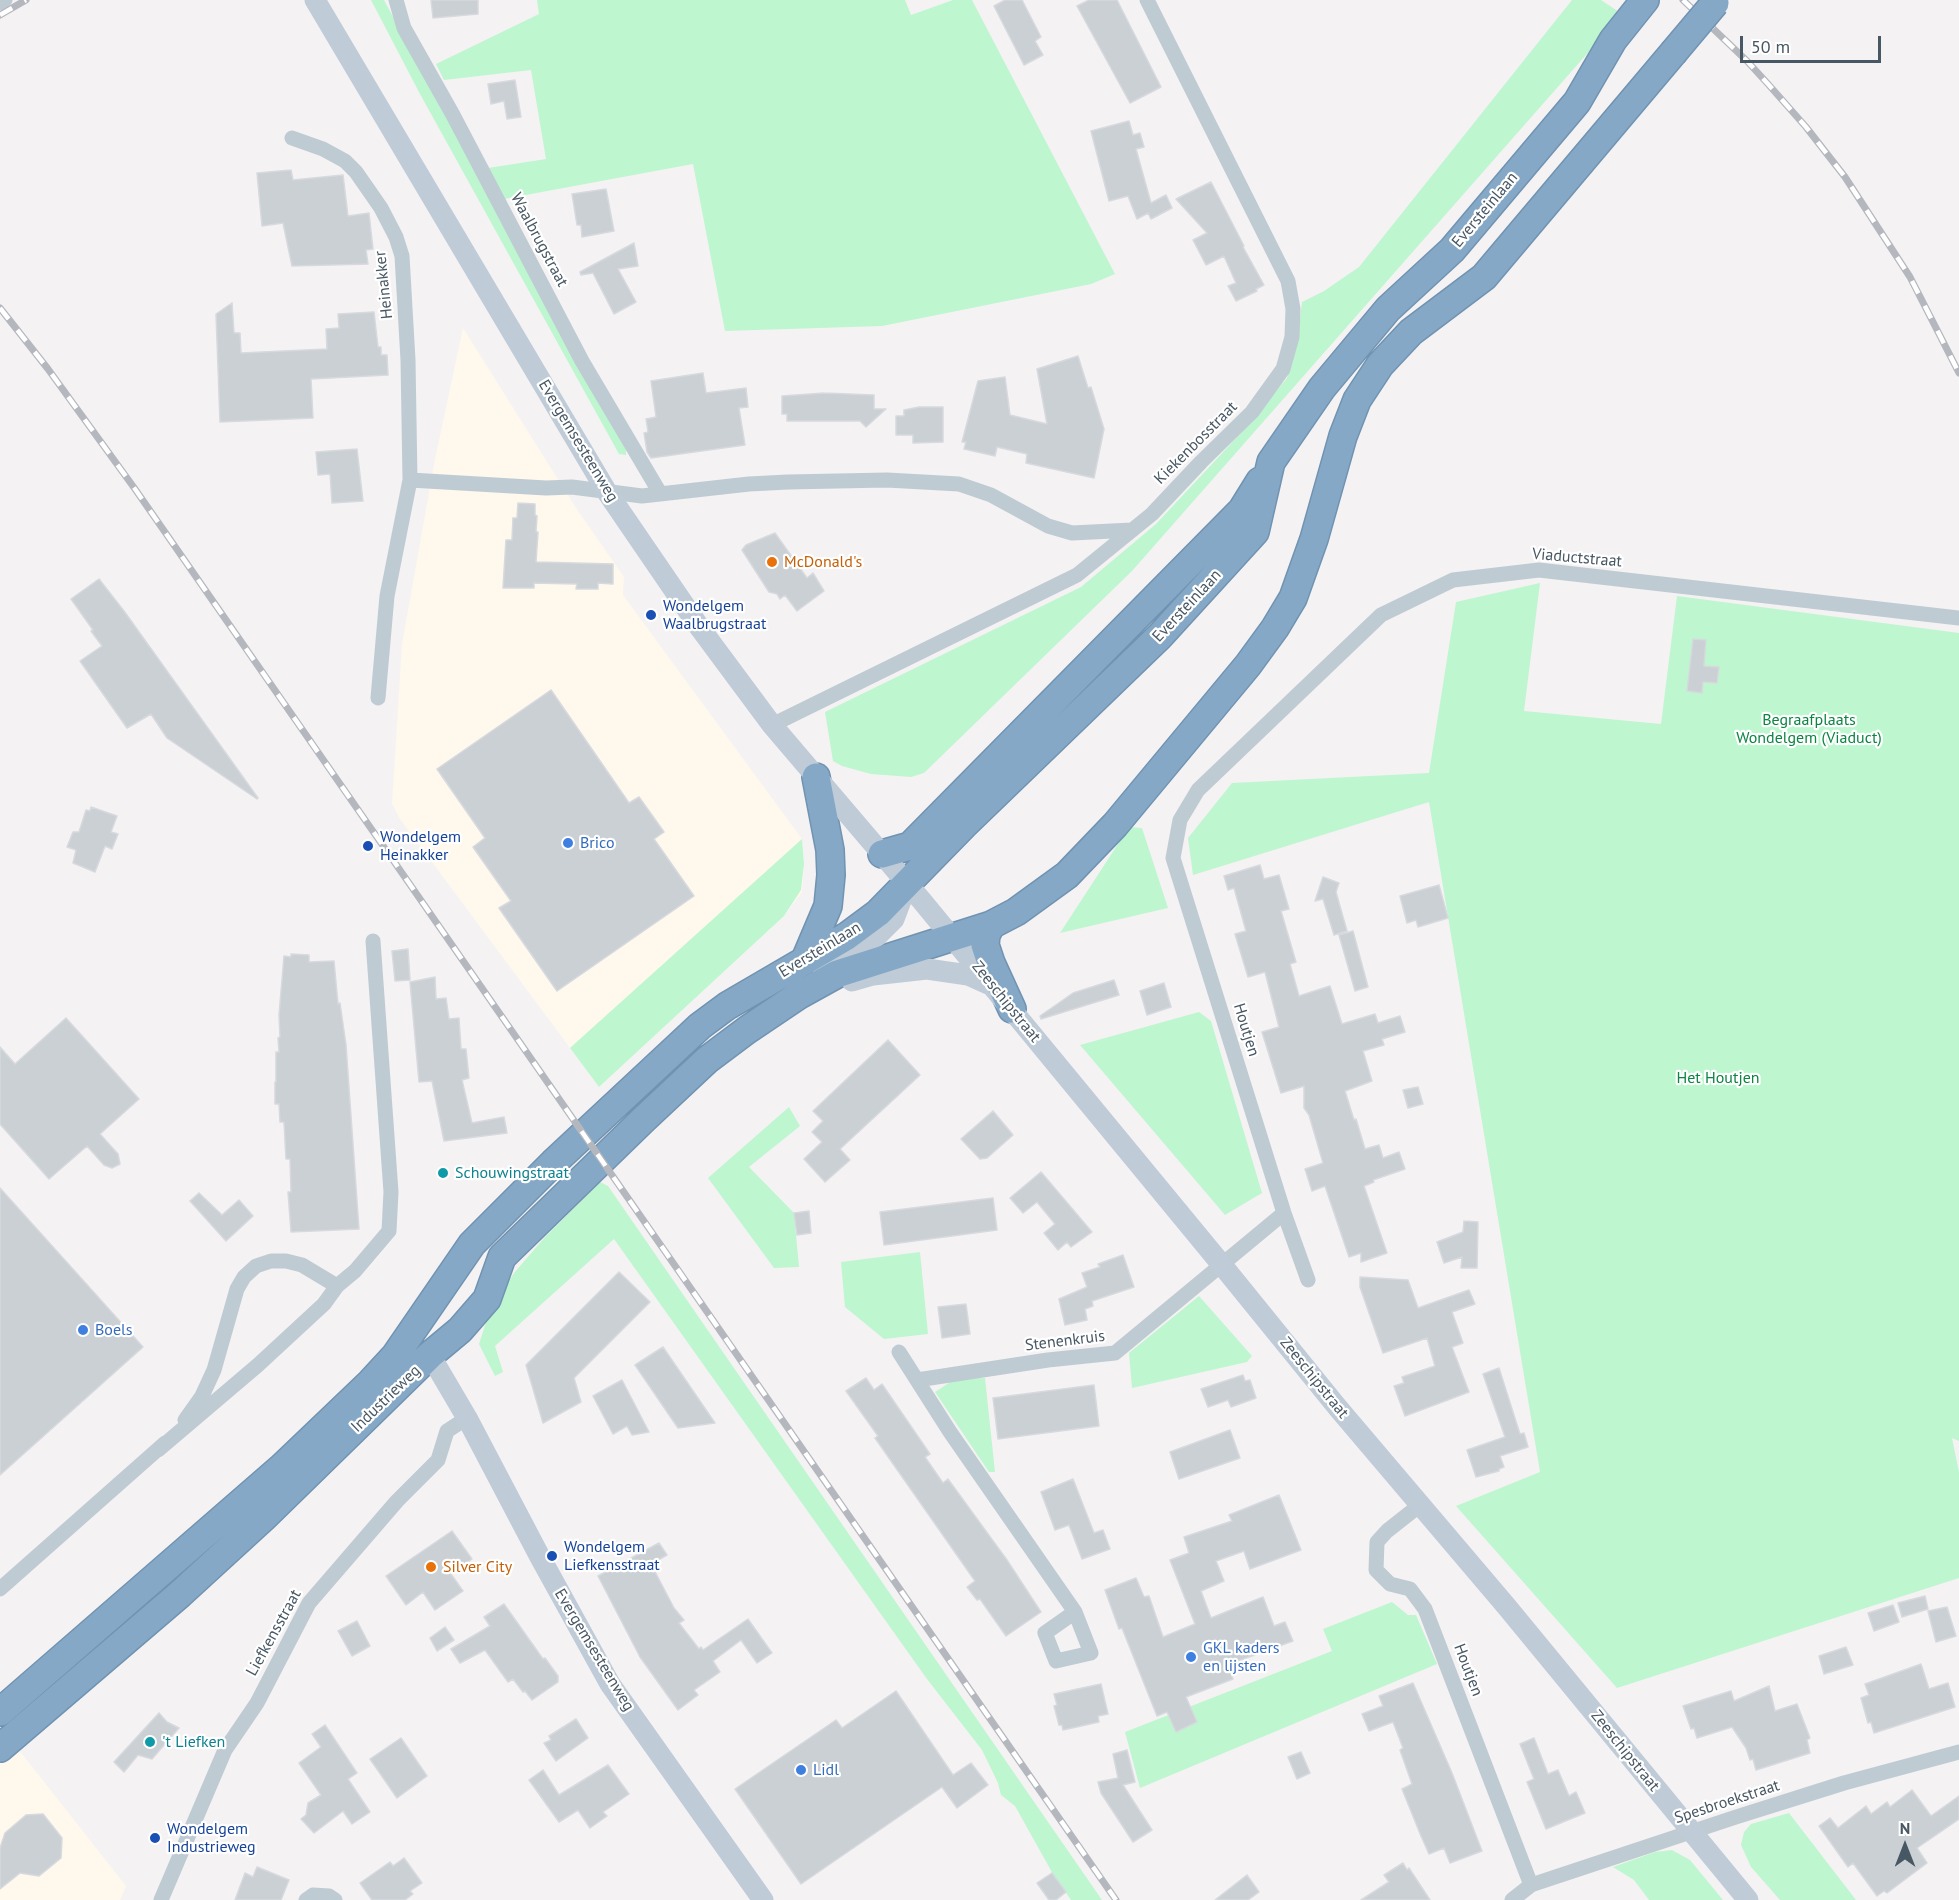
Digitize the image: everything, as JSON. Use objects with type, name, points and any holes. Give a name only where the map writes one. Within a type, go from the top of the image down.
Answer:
[{"type":"highway","name":"Industrieweg","points":[[0,1748],[180,1594],[263,1518],[430,1355],[460,1330],[487,1299],[502,1257],[707,1060],[799,995],[837,974],[991,925],[1016,912],[1067,875],[1115,825],[1248,665],[1275,628],[1293,598],[1314,539],[1343,436],[1357,400],[1380,365],[1411,332],[1484,277],[1717,2]]},
{"type":"highway","name":"Eversteinlaan","points":[[700,1026],[727,1005],[855,930],[878,913],[964,825],[1160,636],[1255,532],[1272,462],[1322,388],[1388,309],[1452,250],[1577,102],[1613,40],[1642,3]]},
{"type":"highway","points":[[882,854],[910,846],[1242,510],[1272,462]]},
{"type":"highway","points":[[805,960],[828,906],[831,875],[830,850],[816,777]]},
{"type":"highway","points":[[991,925],[986,935],[986,945],[991,963],[1012,1009]]},
{"type":"highway","name":"Industrieweg","points":[[0,1712],[282,1467],[371,1382],[395,1356],[472,1244],[553,1163],[700,1026]]},
{"type":"main road","name":"Evergemsesteenweg","points":[[315,0],[607,492],[700,628],[772,725],[882,854]]},
{"type":"main road","name":"Zeeschipstraat","points":[[882,854],[1012,1009],[1338,1408],[1507,1607],[1748,1900]]},
{"type":"main road","points":[[799,995],[841,959],[877,936],[894,919],[907,884]]},
{"type":"main road","points":[[799,995],[873,975],[927,969],[968,975],[992,985]]},
{"type":"main road","name":"Evergemsesteenweg","points":[[430,1355],[467,1418],[610,1684],[763,1900]]},
{"type":"street","points":[[0,3],[5,0]]},
{"type":"street","name":"Waalbrugstraat","points":[[396,0],[404,28],[453,115],[582,361],[660,493]]},
{"type":"street","name":"Kiekenbosstraat","points":[[772,725],[1077,575],[1152,514],[1259,403],[1283,369],[1292,337],[1293,309],[1288,281],[1147,0]]},
{"type":"street","name":"Heinakker","points":[[292,138],[323,149],[345,161],[356,172],[396,237],[402,256],[408,360],[410,480],[387,596],[378,698]]},
{"type":"street","points":[[410,480],[546,488],[572,487],[642,496],[789,482],[887,480],[958,484],[991,495],[1048,526],[1072,533],[1131,530]]},
{"type":"street","name":"Viaductstraat","points":[[1173,858],[1180,820],[1198,790],[1381,615],[1453,580],[1539,570],[1959,618]]},
{"type":"street","name":"Houtjen","points":[[1173,858],[1284,1213],[1308,1280]]},
{"type":"street","points":[[0,1589],[283,1342],[324,1304],[337,1286],[355,1271],[389,1231],[391,1192],[373,941]]},
{"type":"street","points":[[1222,1265],[1284,1213]]},
{"type":"street","points":[[158,1450],[182,1423],[201,1396],[212,1374],[237,1289],[244,1276],[256,1266],[271,1261],[286,1261],[302,1265],[337,1286]]},
{"type":"street","name":"Stenenkruis","points":[[917,1380],[1048,1360],[1115,1353],[1222,1265]]},
{"type":"street","points":[[899,1352],[950,1432],[1075,1612]]},
{"type":"street","name":"Liefkensstraat","points":[[160,1900],[225,1750],[256,1703],[309,1603],[390,1509],[438,1460],[447,1431],[467,1418]]},
{"type":"street","name":"Houtjen","points":[[1420,1505],[1387,1531],[1377,1542],[1376,1570],[1390,1584],[1410,1589],[1425,1609],[1531,1885]]},
{"type":"street","name":"Spesbroekstraat","points":[[1512,1900],[1531,1885],[1691,1832],[1844,1783],[1959,1752]]},
{"type":"street","points":[[306,1900],[313,1895],[328,1896],[335,1900]]},
{"type":"shaded area","points":[[463,328],[576,508],[624,577],[623,595],[802,839],[804,864],[802,892],[784,916],[599,1087],[400,819],[392,804],[402,644],[435,459]]},
{"type":"shaded area","points":[[15,1745],[126,1886],[120,1900],[0,1900],[0,1757]]},
{"type":"green space","points":[[371,0],[384,0],[626,450],[626,455],[619,454],[420,94]]},
{"type":"green space","points":[[537,0],[905,0],[911,15],[953,0],[972,0],[1115,274],[1091,284],[882,326],[725,331],[693,164],[504,199],[488,168],[546,159],[531,70],[444,80],[436,64],[539,14]]},
{"type":"green space","points":[[1572,0],[1601,0],[1622,14],[1132,571],[924,773],[911,777],[871,774],[842,766],[833,761],[825,712],[1081,587],[1156,524],[1240,434],[1287,378],[1297,345],[1302,302],[1324,291],[1359,267]]},
{"type":"green space","name":"Het Houtjen","points":[[1540,583],[1524,711],[1661,724],[1677,596],[1959,633],[1959,1441],[1952,1438],[1959,1472],[1959,1578],[1617,1688],[1456,1506],[1540,1472],[1429,802],[1193,875],[1188,838],[1232,783],[1429,773],[1456,602]]},
{"type":"green space","points":[[1129,827],[1142,828],[1168,908],[1060,933]]},
{"type":"green space","points":[[802,839],[804,864],[801,890],[784,916],[599,1087],[570,1048]]},
{"type":"green space","points":[[1199,1012],[1211,1021],[1262,1193],[1225,1215],[1080,1045]]},
{"type":"green space","points":[[789,1107],[800,1126],[749,1167],[794,1213],[799,1267],[774,1268],[708,1178]]},
{"type":"green space","points":[[600,1182],[608,1186],[1102,1900],[1071,1900],[1053,1874],[1015,1806],[1001,1795],[998,1783],[982,1750],[927,1679],[614,1239],[495,1346],[503,1372],[495,1376],[479,1344],[489,1313],[514,1273],[545,1237]]},
{"type":"green space","points":[[920,1252],[928,1334],[884,1339],[845,1307],[841,1262]]},
{"type":"green space","points":[[1199,1296],[1252,1356],[1247,1362],[1132,1388],[1129,1353]]},
{"type":"green space","points":[[985,1378],[995,1472],[989,1472],[935,1392],[955,1379]]},
{"type":"green space","points":[[1392,1602],[1408,1615],[1416,1615],[1437,1664],[1140,1788],[1125,1732],[1332,1651],[1323,1629]]},
{"type":"green space","points":[[1789,1813],[1856,1900],[1780,1900],[1751,1867],[1741,1845],[1744,1832],[1751,1824]]},
{"type":"green space","points":[[1672,1850],[1690,1860],[1723,1900],[1649,1900],[1634,1880],[1613,1867],[1655,1852]]},
{"type":"building","points":[[431,0],[478,0],[478,14],[433,18]]},
{"type":"building","points":[[1005,0],[1022,0],[1041,37],[1035,41],[1043,55],[1024,65],[994,6]]},
{"type":"building","points":[[1089,0],[1117,0],[1161,87],[1130,103],[1077,6]]},
{"type":"building","points":[[515,80],[521,117],[507,119],[504,101],[491,104],[488,84]]},
{"type":"building","points":[[1129,121],[1133,135],[1140,133],[1144,147],[1136,149],[1151,203],[1166,195],[1172,208],[1151,219],[1148,213],[1137,219],[1128,196],[1109,201],[1091,131]]},
{"type":"building","points":[[291,170],[293,180],[343,175],[348,216],[369,213],[373,249],[366,250],[368,264],[292,266],[283,223],[262,226],[257,173]]},
{"type":"building","points":[[1211,182],[1264,285],[1236,301],[1228,286],[1236,283],[1224,256],[1206,265],[1193,240],[1207,233],[1176,199]]},
{"type":"building","points":[[606,189],[614,231],[582,237],[581,225],[577,225],[572,194]]},
{"type":"building","points":[[634,243],[638,266],[618,269],[636,302],[614,314],[593,273],[581,275],[580,272]]},
{"type":"building","points":[[232,303],[234,333],[240,333],[241,353],[327,349],[326,329],[339,328],[338,314],[374,312],[378,347],[381,347],[381,355],[387,355],[388,375],[311,379],[313,418],[220,422],[216,314]]},
{"type":"building","points":[[1078,356],[1088,388],[1091,387],[1104,429],[1094,478],[1026,463],[1027,454],[997,447],[995,456],[964,449],[966,442],[962,442],[978,381],[1005,377],[1010,415],[1047,424],[1037,369]]},
{"type":"building","points":[[703,373],[706,393],[746,388],[748,407],[739,408],[745,445],[651,458],[647,452],[644,433],[648,432],[646,419],[656,417],[651,381]]},
{"type":"building","points":[[824,393],[874,395],[874,409],[886,409],[866,427],[860,421],[787,421],[787,414],[782,414],[782,396]]},
{"type":"building","points":[[919,407],[943,407],[943,442],[913,443],[913,435],[896,435],[896,416],[904,416],[904,410]]},
{"type":"building","points":[[357,449],[363,501],[332,503],[330,474],[318,475],[316,452]]},
{"type":"building","points":[[518,503],[535,504],[536,532],[538,532],[536,562],[613,564],[613,584],[598,583],[598,589],[576,589],[577,584],[534,583],[534,588],[503,588],[506,540],[512,540],[513,518],[517,518]]},
{"type":"building","name":"McDonald's","points":[[775,533],[807,578],[813,573],[824,591],[797,611],[785,595],[780,599],[777,594],[769,592],[742,550],[746,545]]},
{"type":"building","points":[[99,579],[257,799],[167,738],[151,714],[127,728],[80,661],[102,646],[71,599]]},
{"type":"building","points":[[1693,639],[1706,640],[1704,666],[1719,667],[1717,683],[1703,682],[1702,693],[1687,691]]},
{"type":"building","name":"Brico","points":[[551,690],[629,803],[639,797],[664,832],[654,839],[694,896],[557,991],[499,908],[511,901],[473,847],[485,838],[437,769]]},
{"type":"building","points":[[91,807],[117,816],[111,832],[118,834],[112,849],[105,846],[95,872],[73,863],[76,850],[67,847],[73,832],[79,832],[86,810],[90,811]]},
{"type":"building","points":[[1260,865],[1264,879],[1279,875],[1289,909],[1281,911],[1296,962],[1290,964],[1299,996],[1330,986],[1342,1024],[1375,1014],[1378,1023],[1400,1016],[1405,1032],[1382,1039],[1384,1045],[1363,1051],[1372,1081],[1345,1091],[1365,1149],[1379,1145],[1383,1158],[1399,1152],[1405,1169],[1373,1180],[1374,1182],[1364,1186],[1387,1253],[1361,1262],[1361,1253],[1349,1257],[1325,1186],[1312,1191],[1305,1169],[1323,1163],[1309,1115],[1304,1108],[1304,1086],[1281,1093],[1262,1032],[1279,1027],[1265,972],[1248,977],[1235,934],[1246,931],[1234,888],[1228,890],[1224,876]]},
{"type":"building","points":[[1323,877],[1339,883],[1336,892],[1347,931],[1334,935],[1323,899],[1315,901]]},
{"type":"building","points":[[1439,885],[1448,918],[1418,927],[1416,920],[1407,923],[1400,896]]},
{"type":"building","points":[[1353,931],[1368,987],[1355,991],[1339,935]]},
{"type":"building","points":[[408,949],[410,980],[395,981],[392,951]]},
{"type":"building","points":[[291,954],[309,955],[309,962],[334,961],[338,1004],[340,1003],[346,1045],[359,1229],[291,1232],[288,1192],[291,1192],[290,1159],[286,1159],[284,1122],[280,1122],[279,1104],[275,1104],[275,1082],[276,1052],[279,1052],[279,1015],[284,956],[291,957]]},
{"type":"building","points":[[435,977],[436,999],[446,998],[449,1019],[459,1018],[461,1049],[466,1049],[469,1078],[462,1080],[472,1123],[504,1117],[507,1133],[444,1141],[432,1081],[419,1082],[410,982]]},
{"type":"building","points":[[1114,980],[1119,995],[1041,1019],[1040,1016],[1073,993]]},
{"type":"building","points":[[1164,983],[1171,1007],[1147,1015],[1140,991]]},
{"type":"building","points":[[66,1018],[139,1099],[100,1134],[118,1154],[120,1164],[112,1168],[104,1165],[87,1146],[49,1179],[0,1124],[0,1047],[15,1064]]},
{"type":"building","points":[[888,1040],[920,1075],[840,1149],[850,1160],[825,1182],[804,1159],[822,1142],[812,1132],[823,1121],[813,1111]]},
{"type":"building","points":[[1418,1087],[1423,1104],[1408,1108],[1403,1090]]},
{"type":"building","points":[[993,1111],[1013,1135],[987,1158],[980,1159],[961,1139]]},
{"type":"building","points":[[1041,1172],[1092,1232],[1071,1247],[1067,1242],[1058,1250],[1044,1233],[1055,1224],[1037,1202],[1023,1213],[1010,1198]]},
{"type":"building","points":[[0,1188],[143,1347],[0,1475]]},
{"type":"building","points":[[199,1193],[222,1215],[239,1200],[253,1216],[226,1241],[190,1201]]},
{"type":"building","points":[[993,1198],[997,1230],[884,1245],[880,1212]]},
{"type":"building","points":[[809,1211],[811,1233],[797,1235],[794,1213]]},
{"type":"building","points":[[1464,1221],[1478,1222],[1477,1268],[1461,1268],[1462,1257],[1444,1263],[1437,1242],[1463,1232]]},
{"type":"building","points":[[1123,1255],[1134,1287],[1092,1301],[1093,1306],[1085,1309],[1087,1320],[1065,1325],[1059,1299],[1087,1287],[1082,1273],[1100,1267],[1098,1264]]},
{"type":"building","points":[[619,1272],[650,1302],[574,1378],[581,1402],[543,1423],[526,1365]]},
{"type":"building","points":[[1360,1277],[1408,1280],[1418,1308],[1469,1290],[1475,1304],[1452,1312],[1463,1343],[1452,1347],[1469,1392],[1405,1416],[1394,1386],[1404,1383],[1402,1377],[1435,1366],[1427,1338],[1383,1353],[1360,1287]]},
{"type":"building","points":[[966,1304],[970,1334],[942,1338],[938,1307]]},
{"type":"building","points":[[663,1347],[715,1423],[678,1428],[635,1365]]},
{"type":"building","points":[[1499,1368],[1520,1434],[1524,1433],[1528,1447],[1500,1456],[1504,1467],[1499,1471],[1476,1477],[1467,1450],[1505,1437],[1483,1374]]},
{"type":"building","points":[[1243,1375],[1245,1381],[1250,1380],[1256,1398],[1231,1407],[1228,1400],[1208,1407],[1201,1389]]},
{"type":"building","points":[[866,1378],[874,1390],[882,1384],[930,1454],[925,1457],[943,1483],[948,1479],[1007,1560],[1041,1612],[1006,1636],[980,1599],[977,1600],[967,1587],[975,1581],[875,1438],[878,1436],[846,1391]]},
{"type":"building","points":[[622,1380],[649,1432],[632,1435],[627,1426],[613,1434],[593,1396]]},
{"type":"building","points":[[1094,1385],[1099,1426],[998,1439],[993,1398]]},
{"type":"building","points":[[1230,1430],[1240,1458],[1179,1479],[1170,1452]]},
{"type":"building","points":[[1073,1479],[1094,1533],[1103,1530],[1110,1549],[1082,1559],[1069,1525],[1055,1530],[1041,1492]]},
{"type":"building","points":[[1279,1495],[1301,1550],[1250,1569],[1244,1551],[1216,1561],[1224,1581],[1201,1591],[1211,1618],[1263,1597],[1274,1626],[1285,1622],[1293,1641],[1227,1665],[1233,1679],[1186,1697],[1197,1722],[1176,1732],[1167,1712],[1157,1716],[1122,1628],[1119,1629],[1105,1590],[1136,1578],[1144,1597],[1149,1596],[1163,1637],[1195,1624],[1170,1560],[1189,1553],[1184,1537],[1232,1521],[1229,1515]]},
{"type":"building","name":"Silver City","points":[[452,1531],[472,1559],[451,1574],[463,1591],[435,1610],[423,1592],[406,1605],[386,1576]]},
{"type":"building","points":[[659,1543],[667,1555],[651,1564],[674,1608],[684,1620],[679,1623],[699,1649],[701,1647],[703,1650],[748,1619],[772,1653],[757,1663],[741,1640],[713,1661],[720,1672],[694,1690],[698,1695],[678,1710],[640,1657],[598,1576]]},
{"type":"building","points":[[1925,1596],[1928,1609],[1902,1617],[1898,1603]]},
{"type":"building","points":[[504,1604],[543,1659],[545,1658],[558,1676],[558,1682],[532,1700],[513,1679],[508,1682],[485,1650],[460,1663],[451,1649],[490,1626],[484,1617]]},
{"type":"building","points":[[1893,1605],[1899,1622],[1874,1631],[1868,1613]]},
{"type":"building","points":[[1947,1607],[1956,1636],[1936,1642],[1928,1611]]},
{"type":"building","points":[[357,1621],[370,1646],[352,1656],[338,1631]]},
{"type":"building","points":[[445,1627],[454,1640],[437,1651],[430,1638]]},
{"type":"building","points":[[1846,1647],[1853,1665],[1824,1674],[1819,1656]]},
{"type":"building","points":[[1921,1664],[1929,1689],[1948,1683],[1955,1707],[1874,1733],[1871,1722],[1868,1723],[1861,1698],[1869,1695],[1865,1684]]},
{"type":"building","points":[[1413,1683],[1452,1773],[1482,1851],[1450,1863],[1444,1848],[1429,1854],[1402,1789],[1412,1784],[1400,1750],[1403,1748],[1393,1722],[1369,1731],[1362,1714],[1383,1706],[1379,1696]]},
{"type":"building","points":[[1101,1684],[1108,1714],[1098,1716],[1099,1722],[1063,1730],[1062,1725],[1059,1725],[1054,1706],[1057,1705],[1054,1694]]},
{"type":"building","points":[[1769,1686],[1775,1711],[1797,1704],[1810,1738],[1807,1740],[1810,1753],[1756,1770],[1753,1759],[1750,1760],[1746,1748],[1732,1727],[1697,1738],[1694,1728],[1691,1729],[1683,1706],[1731,1691],[1734,1701]]},
{"type":"building","points":[[896,1691],[953,1775],[971,1763],[988,1785],[957,1808],[942,1787],[801,1884],[735,1789],[836,1720],[842,1728]]},
{"type":"building","name":"'t Liefken","points":[[159,1713],[167,1722],[179,1728],[152,1759],[138,1755],[124,1772],[114,1762]]},
{"type":"building","points":[[576,1719],[588,1738],[556,1761],[544,1743],[551,1740],[549,1736]]},
{"type":"building","points":[[325,1725],[357,1773],[348,1779],[370,1812],[352,1824],[343,1811],[314,1833],[301,1819],[306,1815],[308,1803],[321,1795],[299,1763],[321,1747],[312,1734]]},
{"type":"building","points":[[401,1738],[427,1776],[397,1798],[370,1759]]},
{"type":"building","points":[[1534,1738],[1548,1774],[1558,1770],[1569,1796],[1576,1792],[1585,1813],[1546,1829],[1527,1782],[1534,1779],[1520,1744]]},
{"type":"building","points":[[1127,1750],[1135,1782],[1123,1785],[1152,1830],[1133,1842],[1101,1793],[1098,1782],[1118,1778],[1113,1754]]},
{"type":"building","points":[[1301,1752],[1310,1773],[1297,1779],[1288,1757]]},
{"type":"building","points":[[608,1765],[629,1794],[603,1812],[607,1816],[590,1828],[578,1810],[559,1822],[529,1780],[543,1770],[559,1795]]},
{"type":"building","points":[[1912,1790],[1931,1816],[1959,1796],[1959,1819],[1917,1848],[1927,1863],[1887,1893],[1884,1891],[1877,1896],[1853,1863],[1848,1867],[1819,1826],[1830,1818],[1838,1828],[1866,1806],[1871,1814],[1887,1802],[1890,1807]]},
{"type":"building","points":[[43,1814],[62,1838],[61,1858],[39,1876],[20,1873],[0,1889],[0,1848],[5,1833],[26,1815]]},
{"type":"building","points":[[404,1858],[422,1883],[410,1891],[413,1894],[405,1900],[372,1900],[360,1883],[390,1862],[393,1866]]},
{"type":"building","points":[[1403,1863],[1407,1870],[1409,1868],[1430,1900],[1361,1900],[1389,1882],[1384,1875]]},
{"type":"building","points":[[257,1867],[289,1880],[281,1900],[235,1900],[245,1873],[253,1877]]},
{"type":"building","points":[[1052,1873],[1066,1892],[1056,1900],[1049,1900],[1037,1883]]},
{"type":"building","points":[[1247,1875],[1259,1892],[1248,1900],[1215,1900]]},
{"type":"railway","points":[[0,15],[26,0]]},
{"type":"railway","points":[[1683,0],[1747,61],[1806,127],[1845,177],[1910,277],[1959,373]]},
{"type":"railway","points":[[0,308],[48,369],[135,489],[1116,1900]]},
{"type":"place","name":"McDonald's","points":[[772,562]]},
{"type":"place","name":"Wondelgem Waalbrugstraat","points":[[651,615]]},
{"type":"place","name":"Brico","points":[[568,843]]},
{"type":"place","name":"Wondelgem Heinakker","points":[[368,846]]},
{"type":"place","name":"Schouwingstraat","points":[[443,1173]]},
{"type":"place","name":"Boels","points":[[83,1330]]},
{"type":"place","name":"Wondelgem Liefkensstraat","points":[[552,1556]]},
{"type":"place","name":"Silver City","points":[[431,1567]]},
{"type":"place","name":"GKL kaders en lijsten","points":[[1191,1657]]},
{"type":"place","name":"'t Liefken","points":[[150,1742]]},
{"type":"place","name":"Lidl","points":[[801,1770]]},
{"type":"place","name":"Wondelgem Industrieweg","points":[[155,1838]]},
{"type":"park label","name":"Begraafplaats Wondelgem (Viaduct)","points":[[1809,729]]}]
